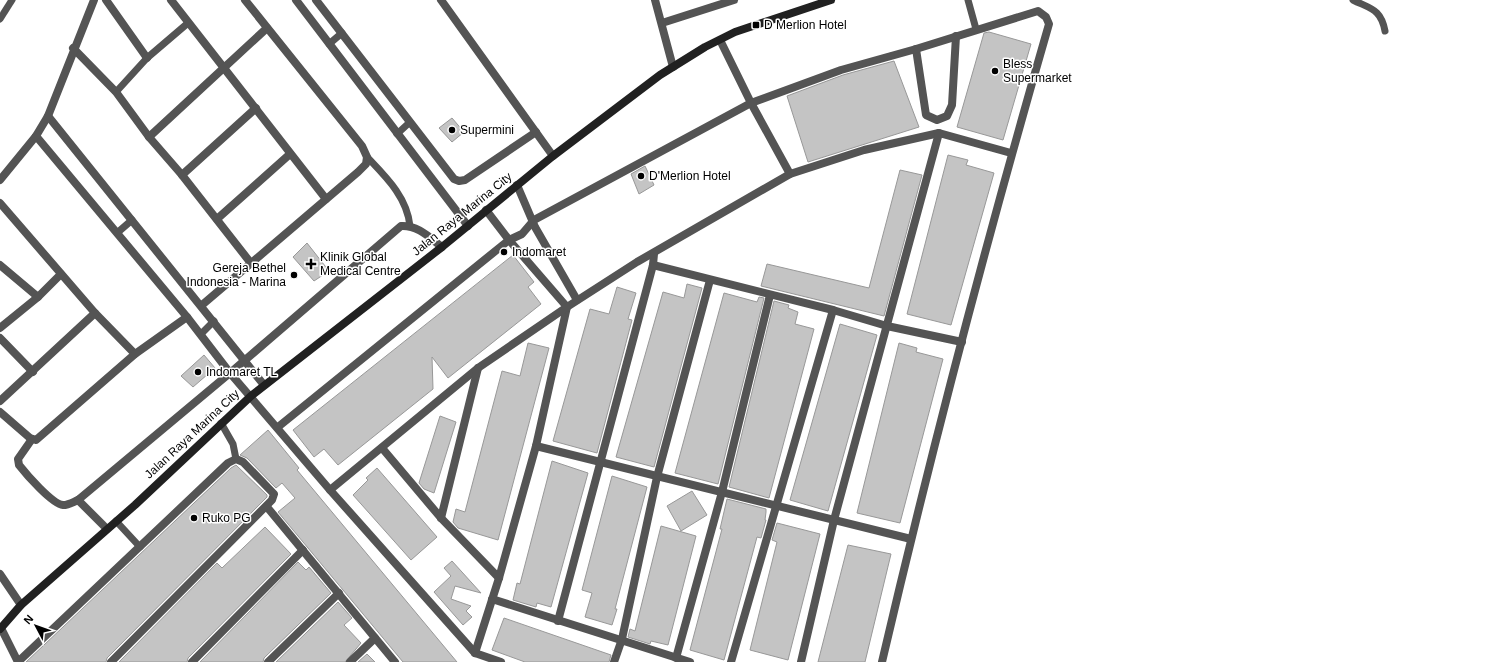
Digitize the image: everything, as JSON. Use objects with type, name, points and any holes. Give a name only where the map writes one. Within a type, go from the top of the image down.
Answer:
[{"type":"main road","name":"Jalan Raya Marina City","points":[[0,629],[21,605],[116,521],[221,422],[251,396],[442,248],[553,156],[673,67],[704,47],[736,32],[831,0]]},
{"type":"street","points":[[0,180],[36,136],[48,116],[73,48],[94,0]]},
{"type":"street","points":[[106,0],[147,58]]},
{"type":"street","points":[[171,0],[326,199]]},
{"type":"street","points":[[202,304],[358,172],[366,164],[368,157],[362,146],[245,0]]},
{"type":"street","points":[[296,0],[468,226]]},
{"type":"street","points":[[316,0],[454,179],[459,181],[466,180],[536,132]]},
{"type":"street","points":[[441,0],[553,156]]},
{"type":"street","points":[[655,0],[673,67]]},
{"type":"street","points":[[662,23],[734,0]]},
{"type":"street","points":[[278,428],[509,240],[522,234],[534,220],[751,103],[841,70],[916,49],[976,29],[1038,12],[1046,17],[1050,24],[1011,153],[911,539],[882,662]]},
{"type":"street","points":[[149,137],[267,28]]},
{"type":"street","points":[[916,49],[926,115],[937,120],[947,116],[952,104],[956,36]]},
{"type":"street","points":[[720,40],[751,103],[790,174]]},
{"type":"street","points":[[73,48],[116,92],[149,137],[182,175],[250,262]]},
{"type":"street","points":[[182,175],[256,108]]},
{"type":"street","points":[[48,116],[202,304],[214,322],[264,385]]},
{"type":"street","points":[[330,490],[478,368],[566,307],[790,174],[864,150],[940,134],[1011,153]]},
{"type":"street","points":[[801,662],[834,520],[940,134]]},
{"type":"street","points":[[36,136],[201,334],[230,373],[330,490],[475,653],[501,662]]},
{"type":"street","points":[[217,219],[290,154]]},
{"type":"street","points":[[517,185],[536,227],[577,300]]},
{"type":"street","points":[[0,203],[95,313],[135,354]]},
{"type":"street","points":[[486,210],[509,240],[566,307]]},
{"type":"street","points":[[32,439],[18,459],[19,465],[24,473],[51,498],[61,505],[78,500],[402,226],[410,226],[418,229],[442,248]]},
{"type":"street","points":[[558,621],[653,265],[654,254]]},
{"type":"street","points":[[0,265],[38,297]]},
{"type":"street","points":[[653,265],[833,310],[887,326],[962,342]]},
{"type":"street","points":[[0,328],[38,297],[61,274]]},
{"type":"street","points":[[614,662],[622,639],[657,476],[710,280]]},
{"type":"street","points":[[676,658],[722,492],[770,295]]},
{"type":"street","points":[[475,653],[499,578],[536,446],[566,307]]},
{"type":"street","points":[[731,662],[833,310]]},
{"type":"street","points":[[0,401],[34,372],[95,313]]},
{"type":"street","points":[[0,412],[32,439],[36,440],[135,354],[187,317]]},
{"type":"street","points":[[0,338],[34,372]]},
{"type":"street","points":[[441,518],[478,368]]},
{"type":"street","points":[[536,446],[911,539]]},
{"type":"street","points":[[382,448],[441,518],[499,578]]},
{"type":"street","points":[[0,629],[18,662],[48,631],[140,547],[228,463],[236,459],[243,462],[274,494],[272,500],[111,662]]},
{"type":"street","points":[[78,500],[107,529]]},
{"type":"street","points":[[266,507],[339,593],[394,662]]},
{"type":"street","points":[[192,662],[303,550]]},
{"type":"street","points":[[0,574],[21,605]]},
{"type":"street","points":[[268,662],[339,593]]},
{"type":"street","points":[[492,598],[558,621],[622,639],[690,662]]},
{"type":"street","points":[[350,662],[375,638]]},
{"type":"lane","points":[[0,19],[12,0]]},
{"type":"lane","points":[[968,0],[976,29]]},
{"type":"lane","points":[[1353,0],[1375,11],[1382,17],[1385,31]]},
{"type":"lane","points":[[116,92],[147,58],[188,23]]},
{"type":"lane","points":[[330,44],[342,33]]},
{"type":"lane","points":[[398,134],[410,122]]},
{"type":"lane","points":[[368,157],[396,189],[409,214],[410,226]]},
{"type":"lane","points":[[117,233],[132,220]]},
{"type":"lane","points":[[201,334],[214,322]]},
{"type":"lane","points":[[221,422],[233,444],[236,459]]},
{"type":"lane","points":[[116,521],[140,547]]},
{"type":"building","points":[[989,32],[1031,44],[1003,140],[957,127],[984,33]]},
{"type":"building","points":[[894,61],[919,127],[808,162],[787,96],[843,75]]},
{"type":"building","name":"Supermini","points":[[452,118],[464,132],[452,142],[439,128]]},
{"type":"building","points":[[948,155],[968,160],[966,165],[994,173],[951,325],[907,314]]},
{"type":"building","name":"D'Merlion Hotel","points":[[645,166],[654,185],[639,194],[631,174]]},
{"type":"building","points":[[900,170],[922,175],[884,316],[761,286],[767,264],[869,288]]},
{"type":"building","name":"Klinik Global Medical Centre","points":[[307,243],[329,271],[314,281],[293,257]]},
{"type":"building","points":[[513,255],[534,282],[528,287],[541,304],[448,378],[432,357],[433,389],[338,465],[324,449],[314,457],[293,430]]},
{"type":"building","points":[[687,284],[702,288],[654,467],[616,457],[663,292],[684,298]]},
{"type":"building","points":[[617,287],[636,293],[628,319],[632,320],[597,453],[553,441],[590,309],[609,314]]},
{"type":"building","points":[[724,293],[757,302],[759,297],[764,298],[718,484],[675,473]]},
{"type":"building","points":[[774,301],[789,305],[788,308],[798,312],[795,324],[814,329],[769,498],[729,487]]},
{"type":"building","points":[[840,324],[877,335],[828,511],[790,500]]},
{"type":"building","points":[[528,343],[549,348],[498,540],[458,528],[453,522],[456,509],[465,512],[502,371],[520,376]]},
{"type":"building","points":[[899,343],[917,348],[916,352],[943,359],[900,523],[857,513]]},
{"type":"building","name":"Indomaret TL","points":[[204,355],[215,368],[193,387],[181,376]]},
{"type":"building","points":[[440,416],[456,422],[434,493],[424,489],[419,483]]},
{"type":"building","points":[[268,430],[299,468],[297,470],[457,662],[403,662],[278,512],[295,498],[282,483],[276,488],[247,458],[240,455]]},
{"type":"building","points":[[552,461],[588,473],[551,607],[537,603],[536,607],[513,600],[517,583],[520,584]]},
{"type":"building","points":[[236,465],[267,495],[267,497],[107,658],[106,662],[26,662],[231,468]]},
{"type":"building","points":[[377,468],[437,537],[411,560],[353,495],[368,480],[366,478]]},
{"type":"building","points":[[612,476],[647,487],[612,625],[585,617],[592,593],[582,590]]},
{"type":"building","points":[[692,491],[707,515],[681,531],[667,506]]},
{"type":"building","points":[[727,499],[766,509],[766,520],[761,538],[757,537],[724,660],[690,650],[722,529],[720,529]]},
{"type":"building","points":[[777,523],[820,534],[788,660],[750,650],[777,542],[772,540]]},
{"type":"building","points":[[661,526],[696,536],[668,645],[651,641],[650,644],[628,637],[630,629],[635,631]]},
{"type":"building","points":[[265,527],[291,554],[188,658],[187,662],[119,662],[217,563],[222,568]]},
{"type":"building","points":[[848,545],[891,554],[865,662],[818,662]]},
{"type":"building","points":[[452,561],[481,593],[455,586],[451,599],[471,606],[466,611],[472,617],[463,625],[434,592],[451,576],[444,568]]},
{"type":"building","points":[[298,562],[306,570],[309,567],[331,593],[264,658],[263,662],[200,662]]},
{"type":"building","points":[[338,602],[352,618],[344,625],[361,643],[345,662],[276,662]]},
{"type":"building","points":[[504,618],[611,655],[609,662],[525,662],[492,650]]},
{"type":"building","points":[[367,654],[375,662],[358,662]]},
{"type":"place","name":"D Merlion Hotel","points":[[756,25]]},
{"type":"place","name":"Bless Supermarket","points":[[995,71]]},
{"type":"place","name":"Supermini","points":[[452,130]]},
{"type":"place","name":"D'Merlion Hotel","points":[[641,176]]},
{"type":"place","name":"Indomaret","points":[[504,252]]},
{"type":"place","name":"Klinik Global Medical Centre","points":[[311,264]]},
{"type":"place","name":"Gereja Bethel Indonesia - Marina","points":[[294,275]]},
{"type":"place","name":"Indomaret TL","points":[[198,372]]},
{"type":"place","name":"Ruko PG","points":[[194,518]]}]
